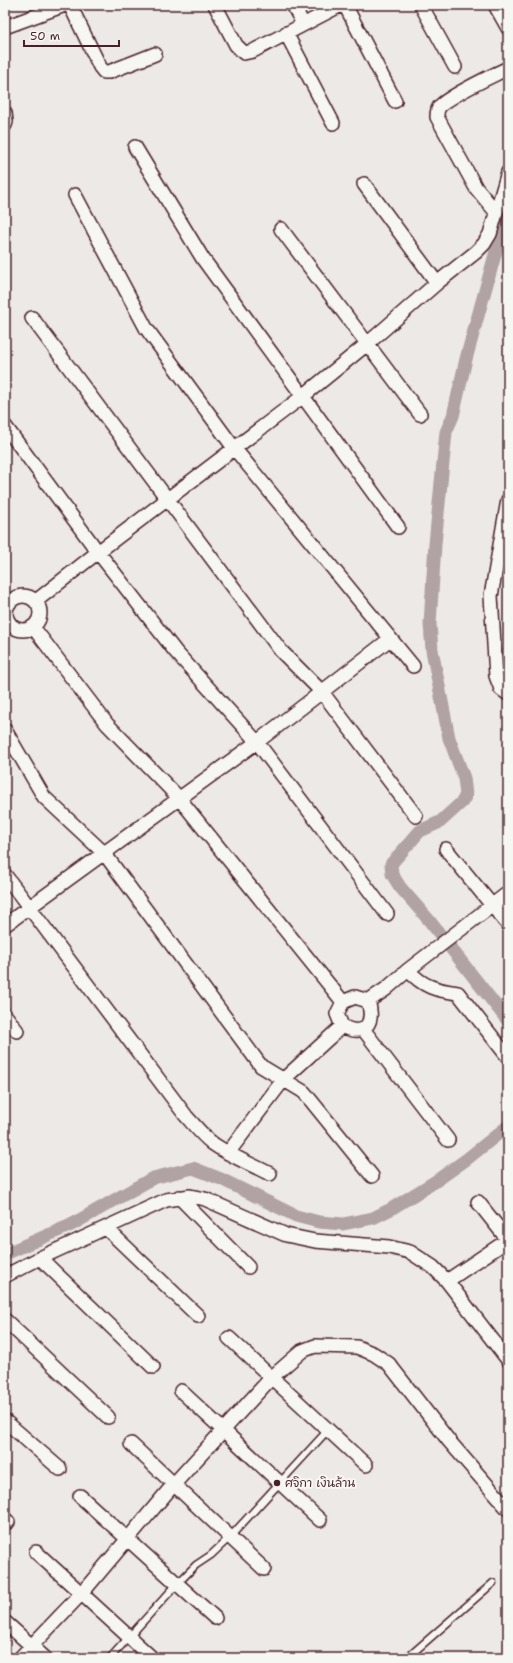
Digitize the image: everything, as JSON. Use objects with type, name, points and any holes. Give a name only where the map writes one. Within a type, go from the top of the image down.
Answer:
[{"type":"street","points":[[5,27],[65,5]]},
{"type":"street","points":[[70,5],[100,67],[104,72],[109,72],[155,54]]},
{"type":"street","points":[[215,5],[236,45],[244,53],[253,51],[341,5]]},
{"type":"street","points":[[293,5],[303,24]]},
{"type":"street","points":[[345,5],[395,101]]},
{"type":"street","points":[[421,5],[455,68]]},
{"type":"street","points":[[495,5],[508,28]]},
{"type":"street","points":[[286,33],[333,123]]},
{"type":"street","points":[[496,212],[476,188],[437,117],[437,111],[439,107],[449,99],[508,68]]},
{"type":"street","points":[[5,113],[5,125]]},
{"type":"street","points":[[135,147],[203,259],[398,527]]},
{"type":"street","points":[[36,602],[98,552],[302,397],[367,344],[484,244],[490,234],[508,172]]},
{"type":"street","points":[[364,184],[437,283]]},
{"type":"street","points":[[75,195],[146,328],[234,448],[413,666]]},
{"type":"street","points":[[281,229],[420,414]]},
{"type":"street","points":[[32,318],[281,651],[322,692],[416,816]]},
{"type":"street","points":[[5,426],[98,552],[175,651],[256,742],[387,914]]},
{"type":"street","points":[[508,500],[505,532],[491,596],[496,676],[501,689],[508,694]]},
{"type":"street","points":[[8,596],[24,596],[36,602],[40,615],[33,627],[9,632],[9,623],[6,613],[8,596]]},
{"type":"street","points":[[33,627],[107,724],[179,798],[343,1002]]},
{"type":"street","points":[[5,925],[256,742],[390,639]]},
{"type":"street","points":[[5,730],[44,797],[104,853],[260,1066],[304,1092],[372,1176]]},
{"type":"street","points":[[446,849],[508,925]]},
{"type":"street","points":[[5,875],[30,906],[186,1116],[201,1133],[228,1153],[270,1174]]},
{"type":"street","points":[[368,1001],[508,893]]},
{"type":"street","points":[[408,970],[417,980],[432,989],[458,993],[508,1057]]},
{"type":"street","points":[[355,997],[368,1001],[372,1012],[370,1022],[364,1029],[352,1032],[342,1026],[337,1014],[343,1002],[355,997]]},
{"type":"street","points":[[5,1015],[17,1030]]},
{"type":"street","points":[[228,1153],[284,1079],[342,1026]]},
{"type":"street","points":[[364,1029],[448,1140]]},
{"type":"street","points":[[5,1276],[40,1258],[166,1200],[190,1196],[205,1199],[286,1235],[315,1241],[389,1246],[410,1252],[433,1267],[447,1281],[508,1360]]},
{"type":"street","points":[[179,1197],[248,1267]]},
{"type":"street","points":[[447,1281],[508,1240],[478,1202]]},
{"type":"street","points":[[106,1228],[198,1316]]},
{"type":"street","points":[[40,1258],[153,1367]]},
{"type":"street","points":[[5,1320],[108,1417]]},
{"type":"street","points":[[229,1338],[366,1466]]},
{"type":"street","points":[[20,1658],[82,1593],[174,1484],[271,1378],[302,1351],[315,1346],[357,1347],[374,1354],[389,1364],[449,1441],[508,1509]]},
{"type":"street","points":[[181,1391],[320,1520]]},
{"type":"street","points":[[5,1421],[60,1469]]},
{"type":"street","points":[[131,1444],[264,1569]]},
{"type":"street","points":[[80,1496],[215,1618]]},
{"type":"street","points":[[36,1552],[152,1658]]},
{"type":"street","points":[[5,1622],[45,1658]]},
{"type":"lane","points":[[110,1658],[177,1584],[196,1565],[211,1555],[230,1537],[328,1430]]},
{"type":"lane","points":[[407,1658],[493,1582]]},
{"type":"waterway","points":[[508,208],[466,359],[453,416],[446,432],[435,544],[430,624],[432,650],[449,738],[464,778],[466,795],[462,802],[440,822],[420,831],[391,864],[392,874],[400,887],[428,919],[508,1021]]},
{"type":"waterway","points":[[5,1254],[71,1225],[153,1178],[193,1168],[221,1179],[296,1216],[319,1222],[343,1224],[373,1218],[391,1209],[436,1181],[467,1159],[508,1126]]},
{"type":"place","name":"ศจิกา เงินล้าน","points":[[277,1483]]}]
